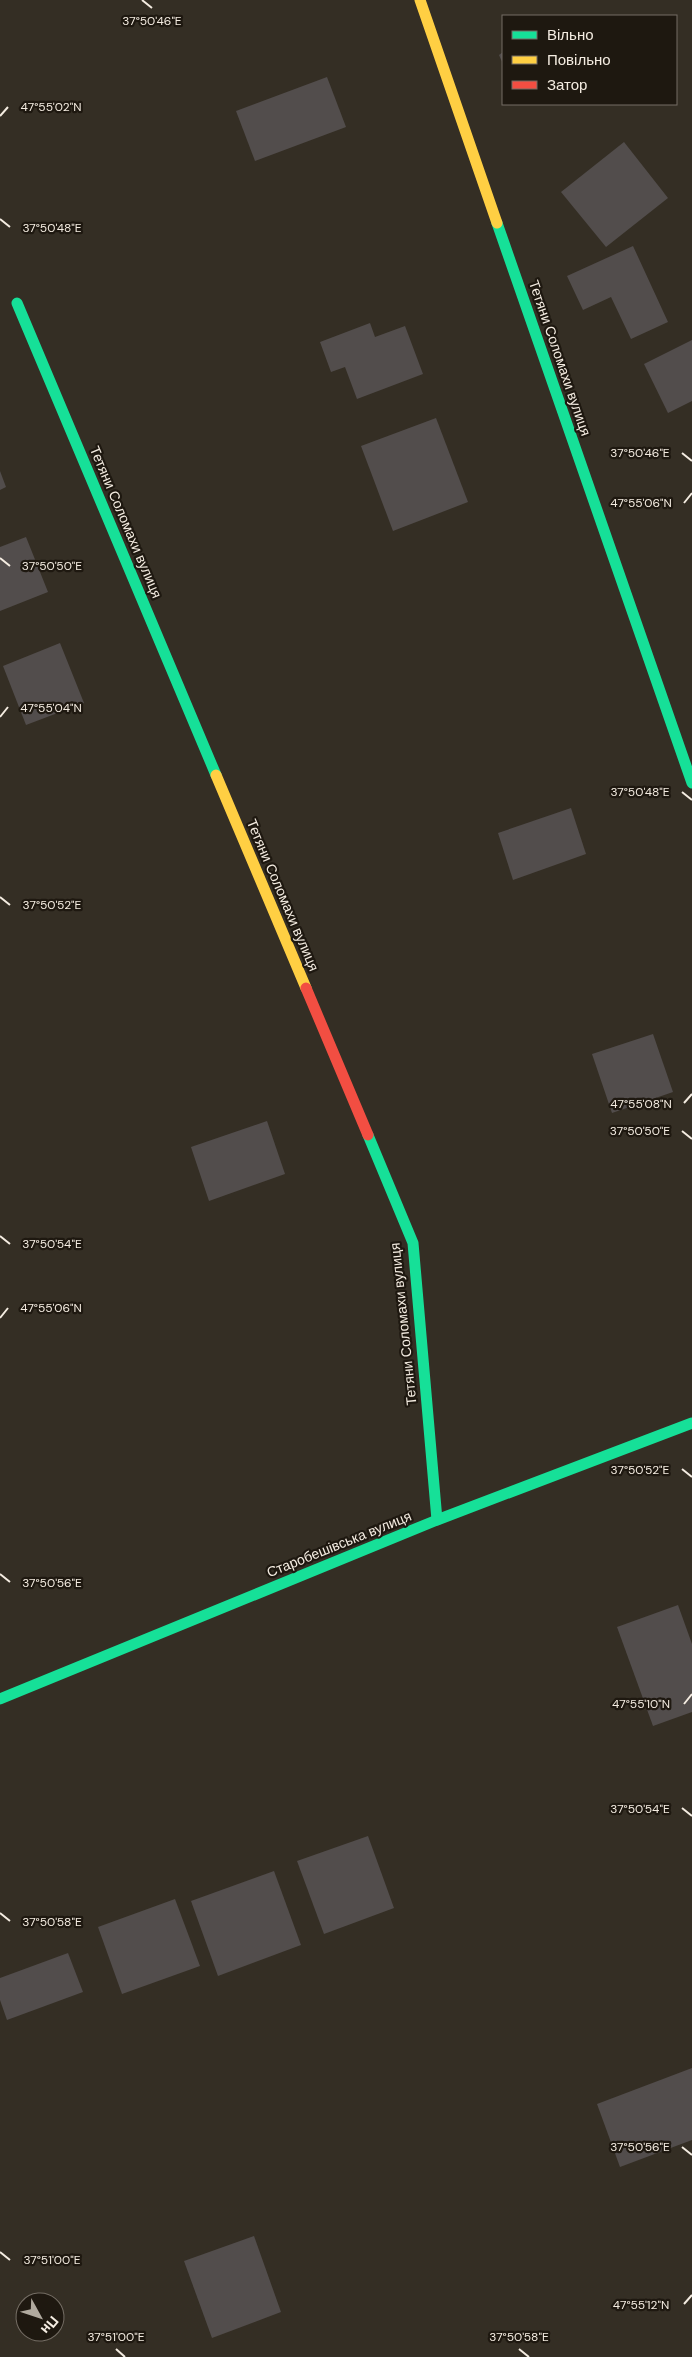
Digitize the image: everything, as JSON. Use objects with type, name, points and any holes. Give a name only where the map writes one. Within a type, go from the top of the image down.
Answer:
[{"type":"street","name":"Тетяни Соломахи вулиця","points":[[420,0],[692,783]]},
{"type":"street","name":"Тетяни Соломахи вулиця","points":[[18,303],[413,1243],[437,1520]]},
{"type":"street","name":"Старобешівська вулиця","points":[[0,1699],[437,1520],[692,1424]]},
{"type":"building","points":[[327,77],[346,127],[255,161],[236,111]]},
{"type":"building","points":[[624,142],[668,198],[606,247],[561,192]]},
{"type":"building","points":[[633,246],[668,322],[631,339],[611,297],[583,310],[567,276]]},
{"type":"building","points":[[370,323],[375,337],[405,326],[423,374],[357,399],[345,367],[331,372],[320,342]]},
{"type":"building","points":[[692,340],[692,401],[668,413],[644,364]]},
{"type":"building","points":[[436,418],[468,502],[393,531],[361,446]]},
{"type":"building","points":[[0,471],[6,487],[0,490]]},
{"type":"building","points":[[26,537],[48,592],[0,611],[0,547]]},
{"type":"building","points":[[60,643],[84,703],[26,725],[3,666]]},
{"type":"building","points":[[571,808],[586,854],[513,880],[498,833]]},
{"type":"building","points":[[653,1034],[673,1092],[612,1113],[592,1054]]},
{"type":"building","points":[[267,1121],[285,1174],[209,1201],[191,1147]]},
{"type":"building","points":[[678,1605],[692,1644],[692,1712],[653,1726],[617,1627]]},
{"type":"building","points":[[368,1836],[394,1908],[324,1934],[297,1861]]},
{"type":"building","points":[[274,1871],[301,1945],[218,1976],[191,1901]]},
{"type":"building","points":[[175,1899],[200,1966],[122,1994],[98,1927]]},
{"type":"building","points":[[68,1953],[83,1992],[7,2020],[0,2000],[0,1978]]},
{"type":"building","points":[[692,2068],[692,2140],[620,2167],[597,2104]]},
{"type":"building","points":[[254,2236],[281,2312],[212,2338],[184,2261]]},
{"type":"traffic: fast","points":[[497,223],[692,783]]},
{"type":"traffic: fast","points":[[17,303],[216,775]]},
{"type":"traffic: fast","points":[[368,1135],[413,1243],[437,1520]]},
{"type":"traffic: fast","points":[[0,1699],[437,1520],[692,1423]]},
{"type":"traffic: slow","points":[[420,0],[497,223]]},
{"type":"traffic: slow","points":[[216,775],[306,988]]},
{"type":"traffic: jam","points":[[306,988],[368,1135]]}]
